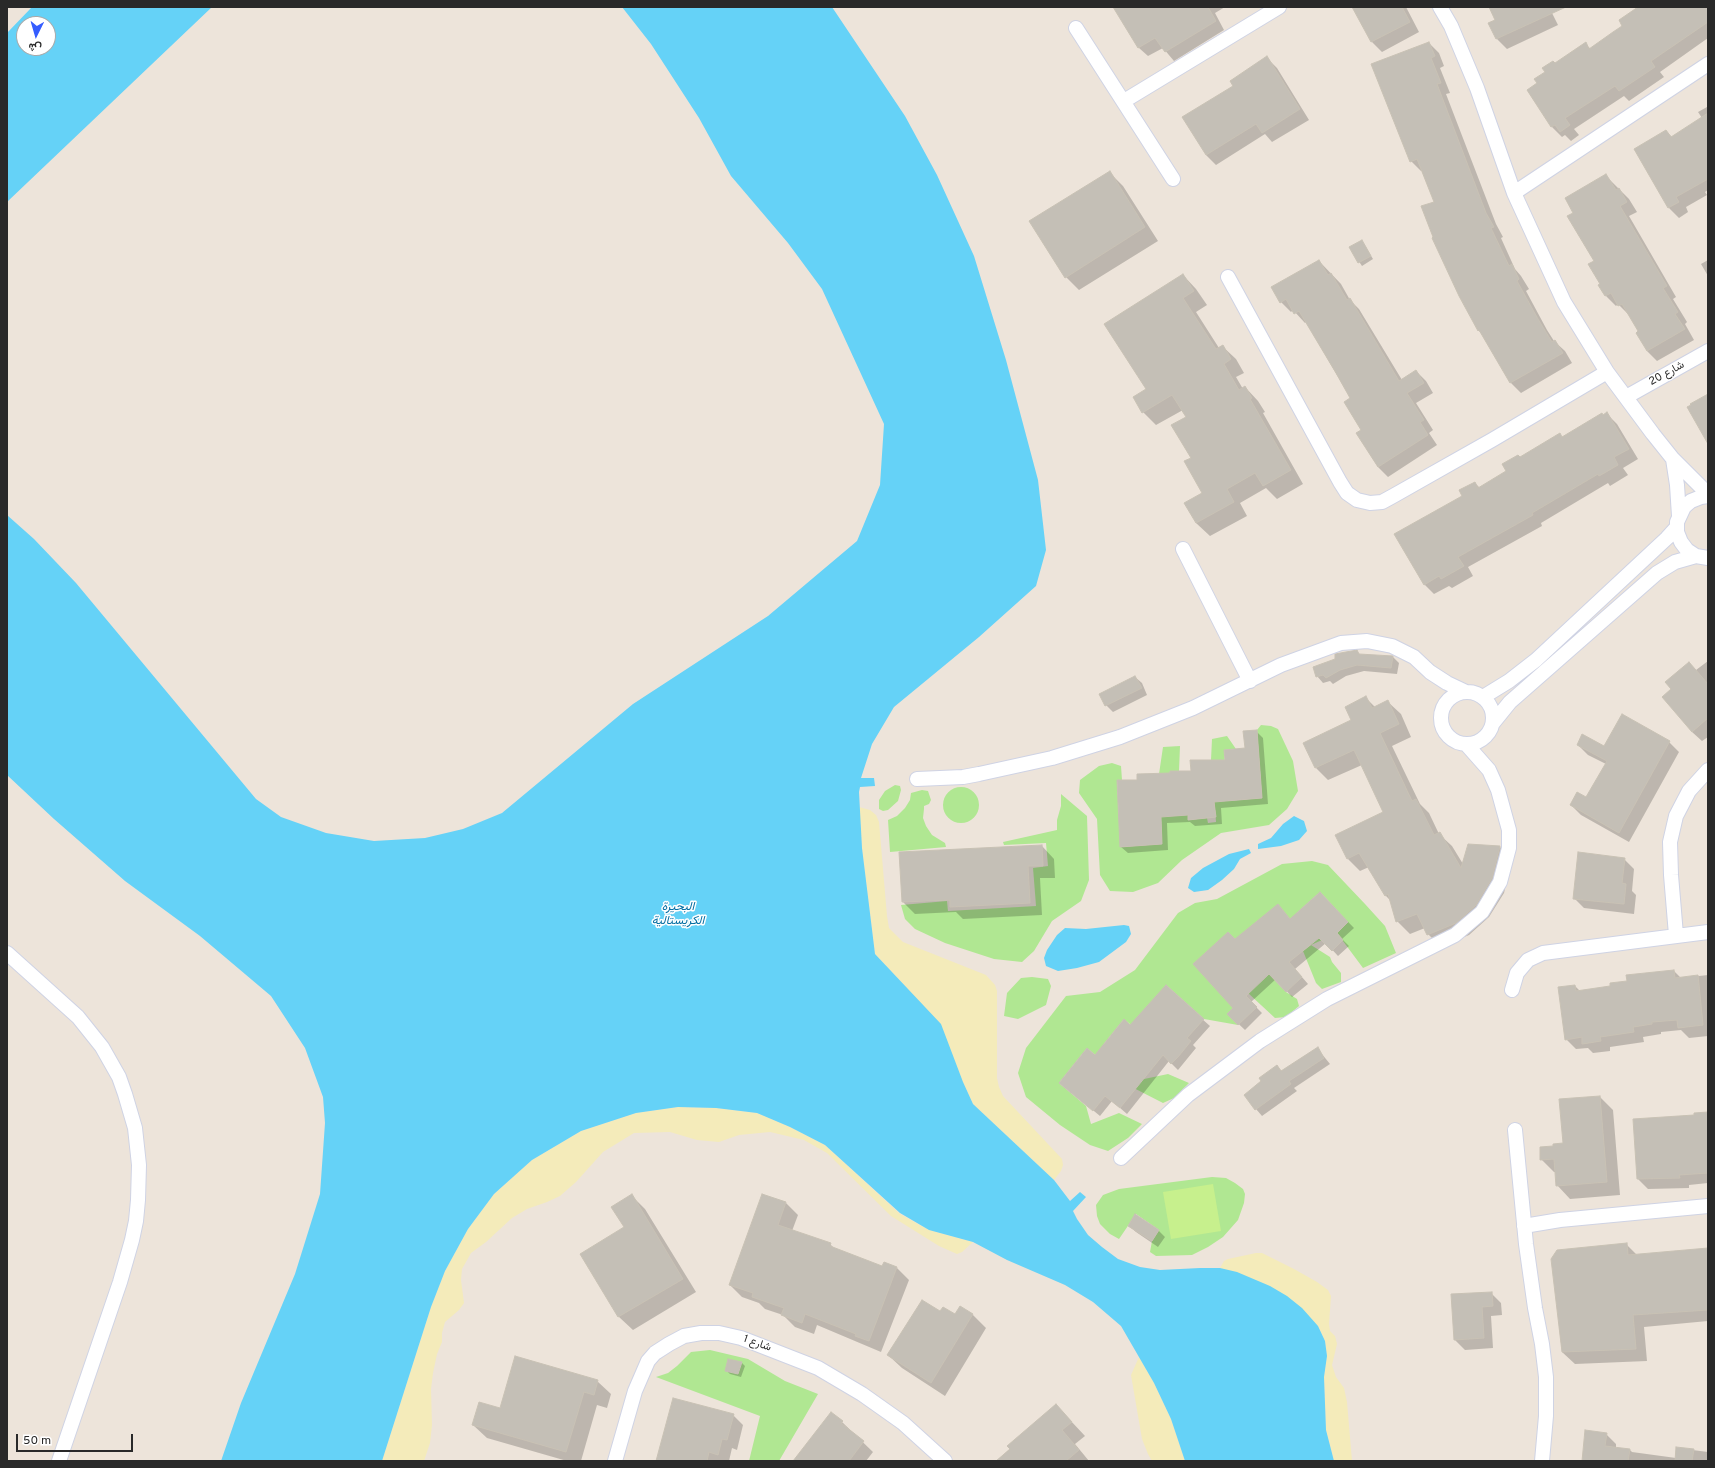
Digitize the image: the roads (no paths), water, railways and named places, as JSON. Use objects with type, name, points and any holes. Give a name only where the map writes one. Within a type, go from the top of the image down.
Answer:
[{"type":"street","points":[[1124,101],[1279,7]]},
{"type":"street","points":[[1440,7],[1450,26],[1476,88],[1514,193],[1564,302],[1607,372],[1673,459],[1708,495]]},
{"type":"street","points":[[1076,28],[1173,179]]},
{"type":"street","points":[[1514,193],[1708,64]]},
{"type":"street","points":[[1228,276],[1340,482],[1347,493],[1357,500],[1370,503],[1382,502],[1492,440],[1607,372]]},
{"type":"street","name":"شارع 20","points":[[1626,397],[1708,351]]},
{"type":"street","points":[[1673,459],[1677,485],[1677,532],[1681,542],[1687,550],[1702,557]]},
{"type":"street","points":[[1483,697],[1509,681],[1536,660],[1667,538],[1677,527],[1678,519],[1684,507],[1691,501],[1708,495]]},
{"type":"street","points":[[1183,549],[1250,681]]},
{"type":"street","points":[[1430,672],[1440,687],[1444,703],[1441,716],[1443,730],[1449,737],[1457,742],[1466,744],[1475,743],[1490,729],[1510,702],[1657,573],[1674,562],[1702,557]]},
{"type":"street","points":[[917,779],[963,777],[1052,758],[1126,735],[1193,708],[1281,665],[1341,643],[1367,641],[1392,646],[1414,657],[1430,672],[1447,683],[1466,692]]},
{"type":"street","points":[[1444,703],[1458,693],[1466,692],[1474,693],[1483,697],[1489,704],[1493,713],[1490,729],[1489,770]]},
{"type":"street","points":[[1121,1158],[1188,1095],[1260,1041],[1327,999],[1456,935],[1482,912],[1500,882],[1509,848],[1509,830],[1498,790],[1489,770],[1466,744]]},
{"type":"street","points":[[1676,935],[1670,875],[1670,842],[1676,816],[1689,791],[1708,770]]},
{"type":"street","points":[[1512,990],[1517,973],[1528,960],[1543,953],[1708,932]]},
{"type":"street","points":[[7,953],[78,1017],[102,1047],[119,1077],[127,1099],[135,1128],[139,1164],[138,1207],[132,1240],[120,1282],[59,1461]]},
{"type":"street","points":[[1515,1130],[1524,1226],[1546,1377],[1546,1416],[1542,1461]]},
{"type":"street","points":[[1524,1226],[1560,1220],[1708,1206]]},
{"type":"street","name":"شارع 1","points":[[614,1461],[635,1391],[648,1361],[655,1353],[684,1336],[701,1333],[729,1335],[752,1341],[818,1368],[862,1394],[903,1423],[945,1461]]},
{"type":"water","points":[[32,7],[212,7],[7,202],[7,33],[16,24],[16,56],[56,56],[56,16],[23,16]]},
{"type":"water","name":"البحيرة الكريستالية","points":[[622,7],[832,7],[905,116],[937,175],[974,256],[1006,360],[1038,480],[1046,550],[1036,586],[979,637],[894,707],[872,744],[861,778],[874,778],[875,786],[860,787],[859,792],[862,848],[875,954],[941,1024],[973,1104],[1054,1180],[1070,1201],[1080,1192],[1086,1197],[1073,1211],[1088,1235],[1102,1247],[1118,1259],[1140,1267],[1160,1270],[1220,1268],[1237,1272],[1270,1286],[1287,1296],[1302,1308],[1318,1326],[1325,1341],[1327,1356],[1324,1377],[1326,1430],[1334,1461],[1185,1461],[1171,1419],[1154,1383],[1121,1326],[1093,1302],[1065,1285],[1007,1260],[973,1242],[929,1230],[900,1213],[825,1145],[790,1127],[757,1113],[716,1108],[678,1107],[636,1113],[581,1131],[532,1160],[494,1194],[468,1229],[445,1271],[431,1307],[382,1461],[221,1461],[241,1403],[295,1274],[320,1194],[325,1123],[323,1097],[305,1048],[271,996],[200,936],[125,881],[54,819],[7,775],[7,515],[34,539],[76,583],[256,799],[281,817],[326,833],[374,841],[425,838],[463,829],[502,813],[633,704],[768,616],[857,541],[880,485],[884,424],[822,289],[788,243],[731,176],[699,118],[651,44]]},
{"type":"water","points":[[1294,816],[1304,821],[1307,831],[1299,840],[1281,846],[1258,849],[1258,844],[1271,838],[1283,824]]},
{"type":"water","points":[[1249,849],[1251,853],[1240,859],[1234,869],[1208,890],[1194,892],[1188,888],[1191,878],[1203,868],[1229,854]]},
{"type":"water","points":[[1124,925],[1129,926],[1131,934],[1126,942],[1099,962],[1058,971],[1046,966],[1044,958],[1047,950],[1057,935],[1065,928],[1086,929]]}]
